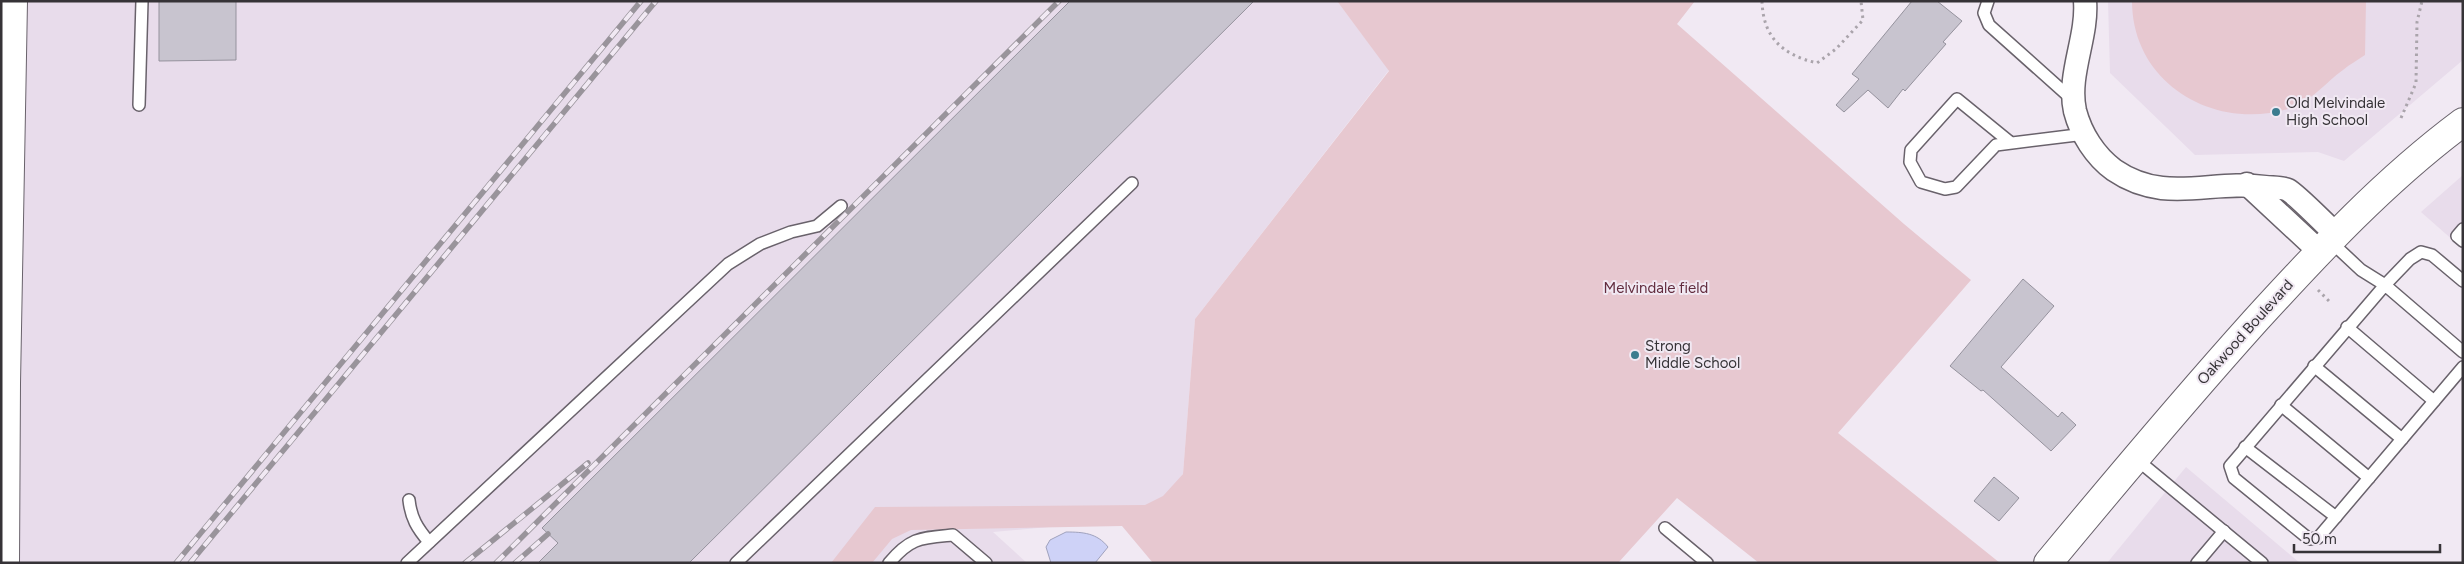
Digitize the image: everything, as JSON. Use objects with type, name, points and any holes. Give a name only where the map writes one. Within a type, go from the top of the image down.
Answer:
[{"type":"main road","points":[[4,563],[9,6]]},
{"type":"main road","name":"Oakwood Boulevard","points":[[2048,563],[2135,458],[2328,241],[2396,176],[2459,131]]},
{"type":"street","points":[[2085,1],[2075,72],[2075,110],[2090,146],[2107,165],[2132,182],[2166,189],[2197,189],[2247,184],[2328,241]]},
{"type":"lane","points":[[139,105],[142,1]]},
{"type":"lane","points":[[1988,1],[1984,13],[1989,25],[2075,103]]},
{"type":"lane","points":[[2011,143],[1957,99],[1911,150],[1910,162],[1921,182],[1945,189],[1956,187],[1996,145],[2085,134]]},
{"type":"lane","points":[[736,563],[1132,183]]},
{"type":"lane","points":[[407,563],[728,264],[760,244],[791,232],[818,226],[841,206]]},
{"type":"lane","points":[[2463,229],[2457,236],[2463,241]]},
{"type":"lane","points":[[2328,241],[2361,270],[2385,285],[2463,352]]},
{"type":"lane","points":[[2463,281],[2432,255],[2421,252],[2410,259],[2347,327],[2245,447],[2230,466],[2234,478],[2309,539],[2318,538],[2463,367]]},
{"type":"lane","points":[[2347,327],[2434,401]]},
{"type":"lane","points":[[2314,366],[2402,439]]},
{"type":"lane","points":[[2281,404],[2369,478]]},
{"type":"lane","points":[[2245,447],[2336,517]]},
{"type":"lane","points":[[2135,458],[2262,563]]},
{"type":"lane","points":[[410,500],[414,521],[429,542]]},
{"type":"lane","points":[[1665,528],[1707,563]]},
{"type":"lane","points":[[2197,563],[2224,531]]},
{"type":"lane","points":[[889,563],[902,548],[920,538],[953,535],[986,563]]},
{"type":"path","points":[[1762,1],[1762,20],[1773,40],[1796,58],[1817,63],[1836,49],[1863,20],[1861,1]]},
{"type":"path","points":[[2401,118],[2416,83],[2417,22],[2422,1]]},
{"type":"path","points":[[2318,290],[2331,303]]},
{"type":"shaded area","points":[[13,1],[1337,1],[1389,70],[1195,319],[1183,474],[1148,518],[993,532],[1027,563],[1,563]]},
{"type":"shaded area","name":"Old Melvindale High School","points":[[2108,1],[2463,1],[2463,60],[2344,161],[2318,152],[2195,155],[2110,73]]},
{"type":"shaded area","points":[[2463,175],[2463,249],[2421,212]]},
{"type":"shaded area","points":[[2186,467],[2300,563],[2107,563]]},
{"type":"green space","name":"Melvindale field","points":[[1337,1],[1695,1],[1677,24],[1904,224],[1971,280],[1838,433],[2000,563],[1759,563],[1677,498],[1618,563],[1153,563],[1122,526],[911,530],[892,539],[872,563],[831,563],[875,507],[1145,505],[1163,496],[1183,474],[1195,319],[1389,71]]},
{"type":"green space","points":[[2132,1],[2366,1],[2365,55],[2311,97],[2296,106],[2260,114],[2232,113],[2206,106],[2182,94],[2162,77],[2146,56],[2136,30]]},
{"type":"water","points":[[1066,532],[1089,534],[1104,542],[1108,547],[1095,563],[1051,563],[1046,547],[1050,540]]},
{"type":"building","points":[[159,1],[236,1],[236,60],[159,61]]},
{"type":"building","points":[[1070,1],[1254,1],[689,563],[538,563],[558,543],[542,528]]},
{"type":"building","points":[[1912,1],[1937,1],[1962,21],[1943,42],[1946,44],[1905,91],[1903,89],[1888,108],[1868,90],[1844,112],[1836,105],[1859,79],[1852,74]]},
{"type":"building","points":[[2023,279],[2054,306],[2001,367],[2058,417],[2062,412],[2076,425],[2051,451],[1983,390],[1981,391],[1950,366]]},
{"type":"building","points":[[1994,477],[2019,498],[1999,521],[1974,501]]},
{"type":"railway","points":[[176,563],[641,1]]},
{"type":"railway","points":[[190,563],[656,1]]},
{"type":"railway","points":[[496,563],[1059,1]]},
{"type":"railway","points":[[465,563],[588,463]]},
{"type":"railway","points":[[515,563],[548,534]]},
{"type":"place","name":"Old Melvindale High School","points":[[2276,112]]},
{"type":"place","name":"Strong Middle School","points":[[1635,355]]}]
